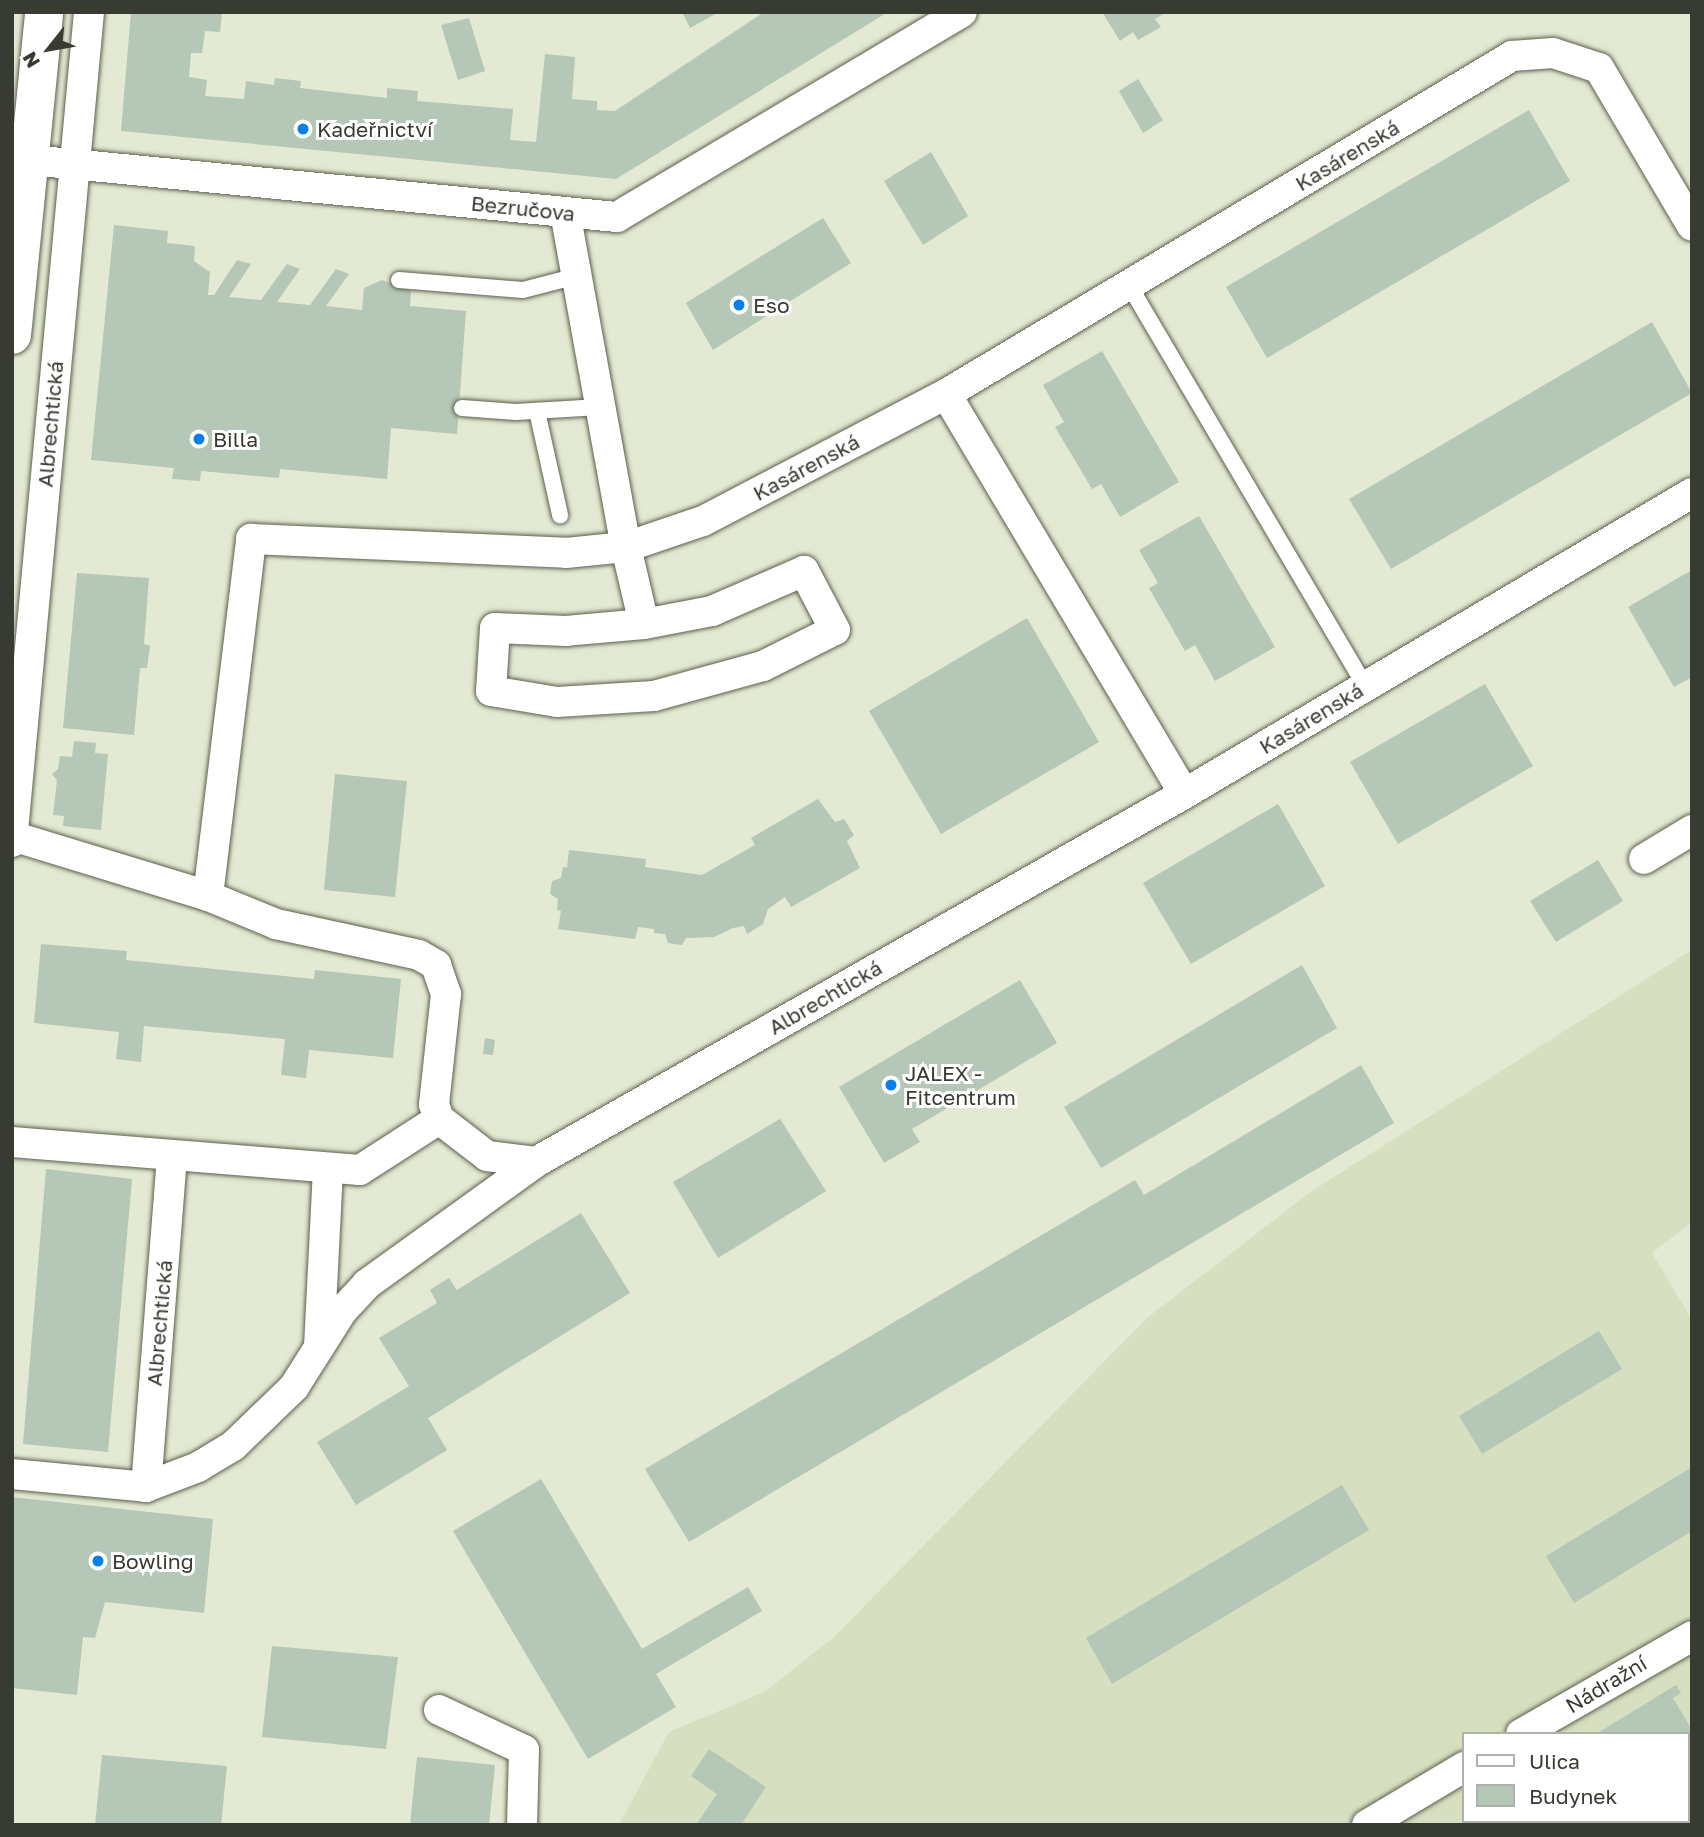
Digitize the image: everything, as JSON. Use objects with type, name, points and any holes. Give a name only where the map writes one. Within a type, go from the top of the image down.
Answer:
[{"type":"main road","points":[[12,335],[44,12]]},
{"type":"street","name":"Albrechtická","points":[[12,842],[89,12]]},
{"type":"street","name":"Bezručova","points":[[30,160],[617,217],[962,12]]},
{"type":"street","name":"Kasárenská","points":[[208,897],[251,539],[566,554],[626,547],[703,521],[946,394],[1512,56],[1553,52],[1599,68],[1692,226]]},
{"type":"street","points":[[565,212],[626,547],[644,624]]},
{"type":"street","points":[[946,394],[1184,794]]},
{"type":"street","name":"Kasárenská","points":[[1114,831],[1184,794],[1692,493]]},
{"type":"street","points":[[803,570],[835,630],[763,666],[654,696],[557,702],[491,691],[495,628],[566,631],[644,624],[712,611],[803,570]]},
{"type":"street","points":[[1644,859],[1692,830]]},
{"type":"street","name":"Albrechtická","points":[[12,1474],[146,1487],[198,1467],[233,1446],[294,1387],[342,1311],[367,1284],[536,1162],[1114,831]]},
{"type":"street","points":[[13,836],[208,897],[276,924],[419,955],[436,965],[446,994],[434,1104],[439,1119],[487,1156],[536,1162]]},
{"type":"street","points":[[12,1142],[172,1158],[360,1170],[439,1119]]},
{"type":"street","name":"Albrechtická","points":[[146,1487],[172,1158]]},
{"type":"street","points":[[319,1348],[328,1168]]},
{"type":"street","name":"Nádražní","points":[[1524,1732],[1692,1636]]},
{"type":"street","points":[[439,1710],[524,1750],[522,1825]]},
{"type":"street","points":[[1367,1825],[1462,1768]]},
{"type":"lane","points":[[399,281],[523,290],[577,276]]},
{"type":"lane","points":[[1129,285],[1365,686]]},
{"type":"lane","points":[[462,408],[537,411],[600,407]]},
{"type":"lane","points":[[537,411],[560,515]]},
{"type":"shaded area","points":[[1692,950],[1692,1222],[1652,1253],[1692,1320],[1692,1825],[619,1825],[669,1732],[764,1692],[833,1638],[1147,1318],[1312,1191]]},
{"type":"building","points":[[131,12],[222,12],[220,32],[205,31],[202,53],[191,53],[189,77],[207,80],[205,96],[244,99],[246,81],[274,85],[275,78],[301,81],[300,88],[387,98],[387,88],[418,91],[417,101],[513,109],[510,140],[536,142],[545,54],[575,57],[572,99],[597,101],[597,110],[615,111],[764,12],[888,12],[616,179],[121,131]]},
{"type":"building","points":[[682,12],[719,12],[690,28]]},
{"type":"building","points":[[1102,12],[1167,12],[1155,19],[1161,27],[1138,40],[1133,32],[1120,41]]},
{"type":"building","points":[[469,18],[485,71],[458,80],[441,25]]},
{"type":"building","points":[[1138,79],[1163,120],[1143,133],[1119,91]]},
{"type":"building","points":[[1529,110],[1570,181],[1267,358],[1226,287]]},
{"type":"building","points":[[931,152],[968,216],[923,245],[884,181]]},
{"type":"building","points":[[823,218],[851,263],[713,350],[686,303]]},
{"type":"building","points":[[114,225],[168,231],[167,243],[195,246],[194,261],[210,272],[208,295],[214,295],[237,260],[251,264],[229,297],[261,300],[287,264],[300,269],[277,302],[310,305],[336,269],[349,274],[326,306],[362,310],[364,288],[382,280],[411,291],[410,306],[466,311],[457,434],[391,428],[387,479],[280,469],[279,478],[201,471],[200,481],[172,479],[174,468],[91,460]]},
{"type":"building","points":[[1652,322],[1692,393],[1391,569],[1349,499]]},
{"type":"building","points":[[1102,351],[1179,482],[1120,517],[1101,484],[1092,489],[1055,427],[1064,422],[1043,385]]},
{"type":"building","points":[[1199,516],[1275,647],[1215,681],[1195,645],[1185,651],[1149,588],[1158,583],[1139,550]]},
{"type":"building","points":[[1692,570],[1692,677],[1674,687],[1628,607]]},
{"type":"building","points":[[77,573],[149,578],[144,644],[150,646],[147,668],[140,668],[134,735],[63,728]]},
{"type":"building","points":[[1027,618],[1099,742],[941,834],[869,711]]},
{"type":"building","points":[[1485,684],[1533,766],[1398,844],[1350,762]]},
{"type":"building","points":[[74,741],[96,743],[95,753],[108,754],[101,830],[63,826],[64,816],[53,815],[57,780],[52,774],[58,769],[60,756],[72,757]]},
{"type":"building","points":[[335,774],[407,781],[395,897],[324,890]]},
{"type":"building","points":[[818,799],[835,822],[844,819],[854,835],[847,841],[860,868],[791,907],[785,897],[768,909],[763,924],[747,934],[744,926],[714,937],[686,938],[682,945],[668,943],[665,934],[654,933],[654,929],[638,927],[635,939],[558,929],[561,911],[557,910],[558,899],[550,894],[552,881],[561,878],[563,867],[567,868],[569,850],[646,859],[645,867],[702,875],[755,845],[751,838]]},
{"type":"building","points":[[1278,804],[1325,886],[1191,964],[1143,883]]},
{"type":"building","points":[[1598,860],[1623,901],[1556,942],[1530,901]]},
{"type":"building","points":[[41,944],[127,951],[126,960],[314,979],[315,970],[401,979],[393,1058],[309,1050],[306,1078],[281,1075],[285,1039],[144,1026],[141,1062],[116,1059],[119,1032],[34,1023]]},
{"type":"building","points":[[1302,965],[1337,1028],[1101,1168],[1064,1107]]},
{"type":"building","points":[[1020,980],[1057,1043],[912,1129],[920,1142],[884,1163],[839,1087]]},
{"type":"building","points":[[485,1038],[495,1040],[493,1055],[483,1054]]},
{"type":"building","points":[[1361,1065],[1394,1123],[689,1542],[645,1469],[1135,1180],[1144,1195]]},
{"type":"building","points":[[780,1119],[826,1191],[718,1258],[673,1182]]},
{"type":"building","points":[[46,1169],[132,1179],[108,1452],[23,1444]]},
{"type":"building","points":[[581,1213],[630,1293],[428,1418],[447,1450],[356,1505],[317,1442],[409,1386],[379,1338],[437,1303],[430,1290],[449,1278],[457,1290]]},
{"type":"building","points":[[1599,1331],[1622,1369],[1482,1454],[1459,1416]]},
{"type":"building","points":[[1692,1467],[1692,1531],[1574,1603],[1546,1556]]},
{"type":"building","points":[[541,1479],[642,1649],[748,1587],[762,1611],[656,1674],[676,1707],[588,1759],[453,1531]]},
{"type":"building","points":[[1342,1485],[1369,1530],[1112,1684],[1086,1638]]},
{"type":"building","points":[[12,1497],[213,1519],[204,1613],[105,1602],[95,1638],[83,1637],[77,1695],[12,1688]]},
{"type":"building","points":[[272,1646],[398,1657],[386,1749],[262,1737]]},
{"type":"building","points":[[1676,1685],[1681,1693],[1673,1698],[1692,1730],[1692,1762],[1690,1763],[1690,1732],[1599,1732]]},
{"type":"building","points":[[709,1749],[766,1787],[741,1825],[696,1825],[717,1794],[691,1776]]},
{"type":"building","points":[[102,1755],[227,1766],[221,1825],[95,1825]]},
{"type":"building","points":[[417,1757],[495,1765],[489,1825],[410,1825]]},
{"type":"place","name":"Kadeřnictví","points":[[303,129]]},
{"type":"place","name":"Eso","points":[[739,305]]},
{"type":"place","name":"Billa","points":[[199,439]]},
{"type":"place","name":"JALEX - Fitcentrum","points":[[891,1085]]},
{"type":"place","name":"Bowling","points":[[98,1561]]}]
